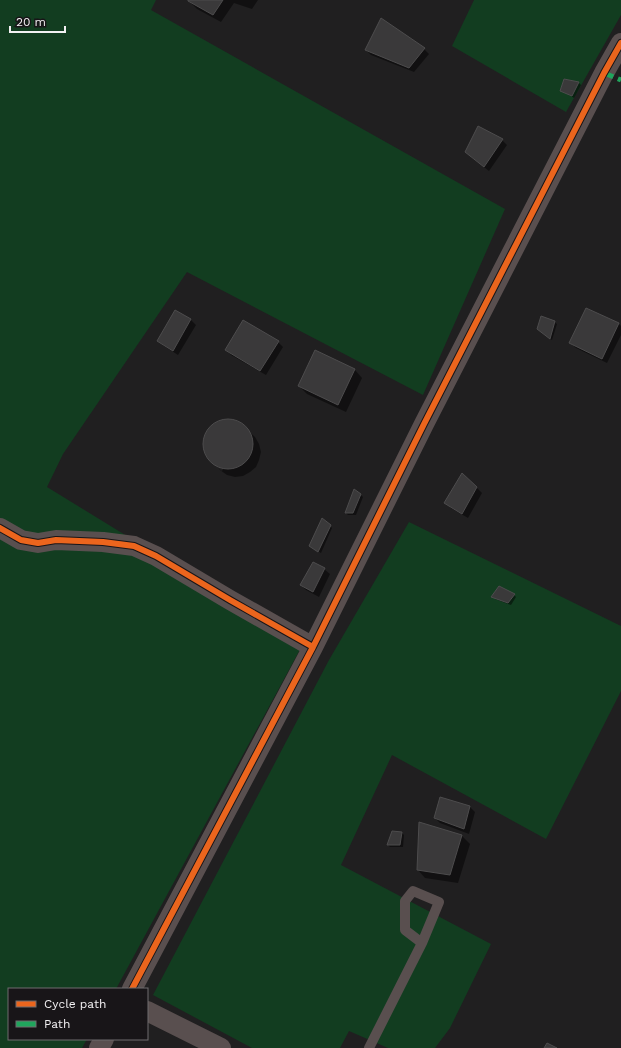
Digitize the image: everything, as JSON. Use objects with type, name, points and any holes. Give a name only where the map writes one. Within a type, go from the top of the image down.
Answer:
[{"type":"street","points":[[133,988],[314,647],[428,418],[604,73],[621,43]]},
{"type":"street","points":[[0,528],[21,540],[38,543],[56,540],[104,542],[134,546],[156,556],[314,647]]},
{"type":"street","points":[[148,1012],[221,1048]]},
{"type":"lane","points":[[369,1048],[422,943],[439,902],[413,891],[405,900],[405,930],[422,943]]},
{"type":"green space","points":[[0,0],[156,0],[151,10],[505,209],[423,395],[187,272],[63,454],[47,487],[303,644],[117,988],[8,988],[8,1040],[86,1040],[82,1048],[0,1048]]},
{"type":"green space","points":[[474,0],[621,0],[621,15],[566,112],[452,46]]},
{"type":"green space","points":[[409,522],[621,626],[621,691],[546,839],[392,755],[341,865],[491,944],[450,1028],[435,1048],[388,1048],[349,1031],[340,1048],[252,1048],[153,995],[329,660]]},
{"type":"building","points":[[188,0],[223,0],[213,15]]},
{"type":"building","points":[[381,18],[425,48],[409,68],[365,50]]},
{"type":"building","points":[[564,79],[579,82],[572,96],[560,91]]},
{"type":"building","points":[[478,126],[503,139],[484,167],[465,152]]},
{"type":"building","points":[[586,308],[619,323],[602,359],[569,343]]},
{"type":"building","points":[[175,310],[191,319],[173,351],[157,341]]},
{"type":"building","points":[[541,316],[555,321],[550,339],[537,329]]},
{"type":"building","points":[[243,320],[279,341],[260,371],[225,350]]},
{"type":"building","points":[[315,350],[355,369],[338,405],[298,386]]},
{"type":"building","points":[[223,419],[233,419],[246,426],[253,439],[253,449],[246,462],[233,469],[223,469],[214,465],[207,458],[203,449],[203,439],[207,430],[214,423]]},
{"type":"building","points":[[462,473],[477,487],[462,514],[444,503]]},
{"type":"building","points":[[354,489],[361,494],[353,513],[345,513]]},
{"type":"building","points":[[322,518],[331,525],[318,552],[309,546]]},
{"type":"building","points":[[313,562],[325,568],[313,592],[300,585]]},
{"type":"building","points":[[499,586],[515,594],[508,603],[491,597]]},
{"type":"building","points":[[440,797],[470,806],[464,829],[434,818]]},
{"type":"building","points":[[419,822],[462,835],[450,875],[417,870]]},
{"type":"building","points":[[392,831],[402,832],[400,845],[387,845]]},
{"type":"building","points":[[547,1043],[557,1048],[544,1048]]},
{"type":"marked path","points":[[604,73],[621,80]]},
{"type":"cycle path","points":[[133,988],[313,647],[424,424],[604,73],[621,43]]},
{"type":"cycle path","points":[[0,528],[21,540],[38,543],[56,540],[103,542],[134,546],[156,556],[313,647]]}]
